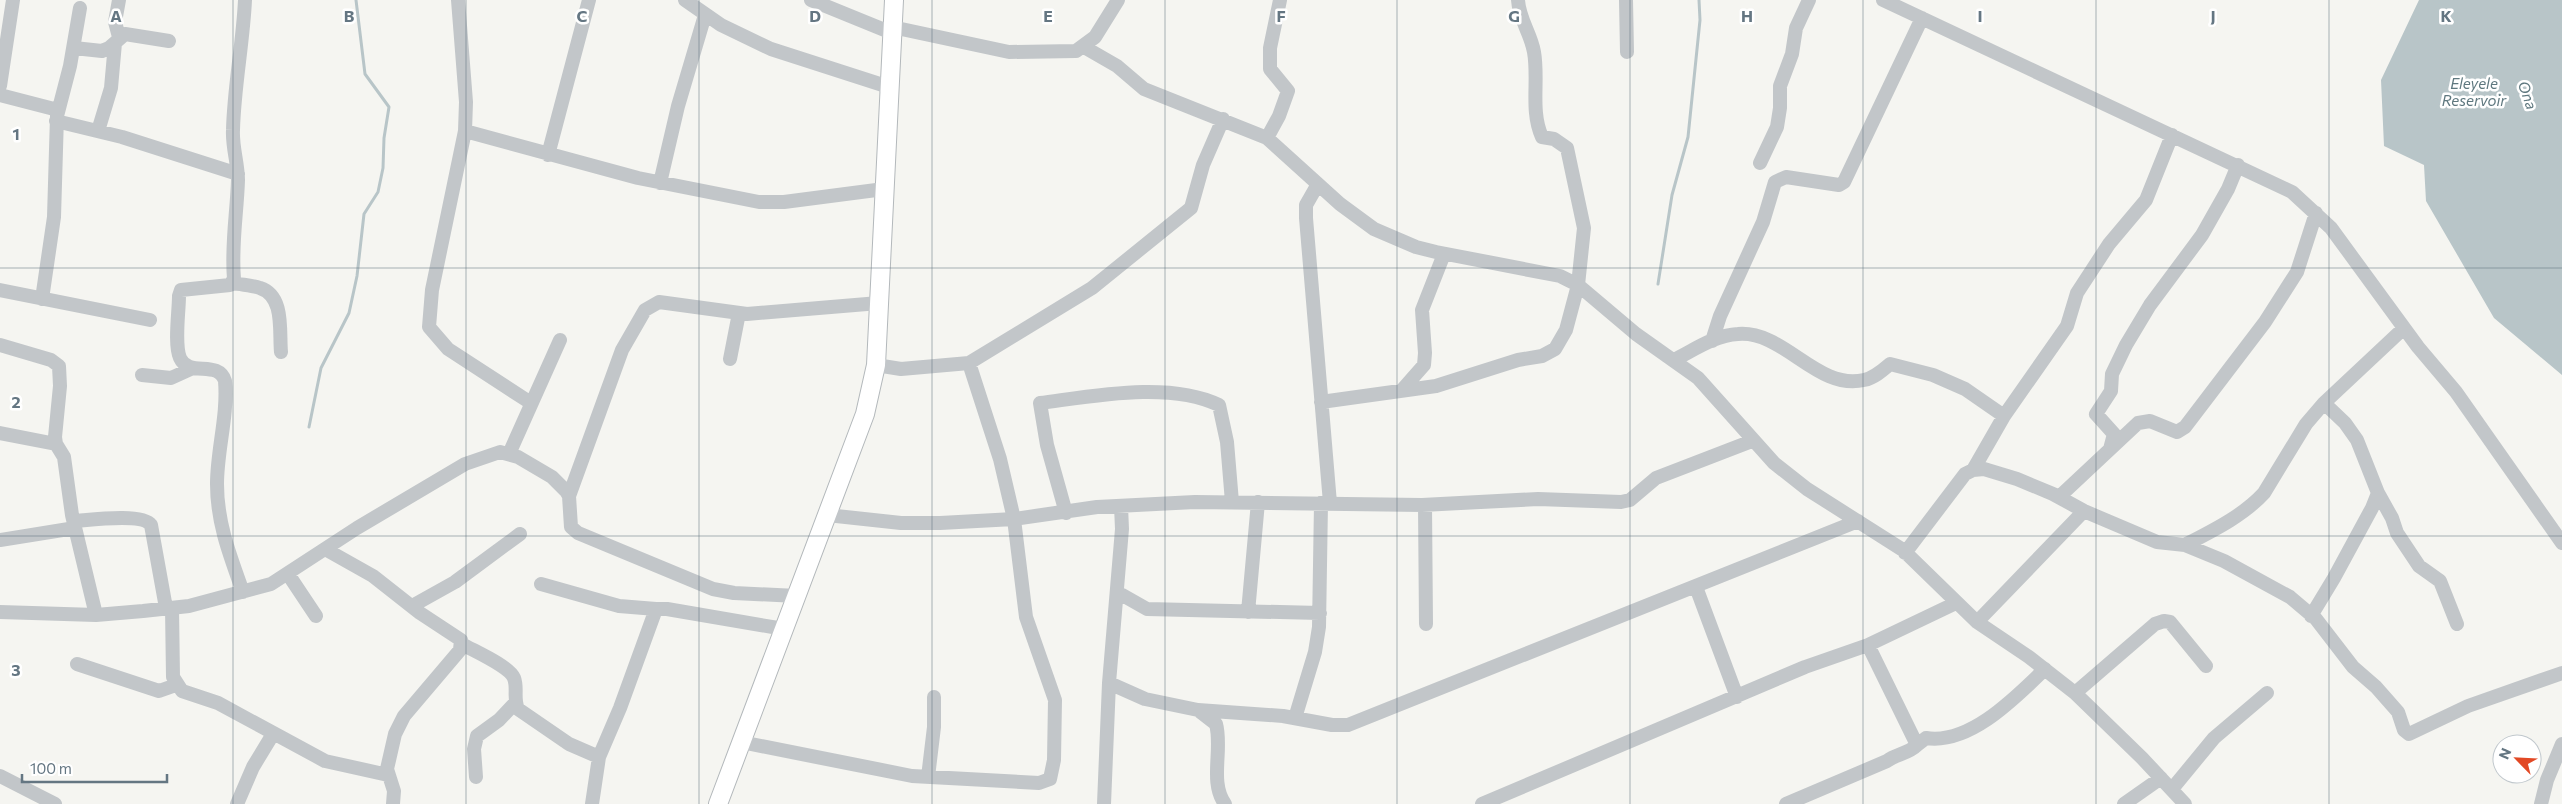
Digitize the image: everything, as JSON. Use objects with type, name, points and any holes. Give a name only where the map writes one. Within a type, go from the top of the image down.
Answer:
[{"type":"main road","points":[[718,804],[865,414],[876,365],[894,0]]},
{"type":"street","points":[[0,86],[14,0]]},
{"type":"street","points":[[98,131],[111,88],[117,40],[115,22],[119,0]]},
{"type":"street","points":[[233,283],[232,236],[238,174],[232,143],[243,46],[245,0]]},
{"type":"street","points":[[458,0],[466,102],[465,131],[432,290],[429,327],[448,350],[531,403]]},
{"type":"street","points":[[548,155],[589,0]]},
{"type":"street","points":[[685,0],[705,15],[771,49],[889,87]]},
{"type":"street","points":[[811,0],[892,30],[1009,52],[1076,52],[1095,37],[1118,0]]},
{"type":"street","points":[[1267,138],[1279,116],[1288,91],[1270,69],[1270,48],[1280,0]]},
{"type":"street","points":[[1321,402],[1436,386],[1518,360],[1542,356],[1555,349],[1566,330],[1578,285],[1584,228],[1582,210],[1566,148],[1554,139],[1542,137],[1536,125],[1535,54],[1532,41],[1522,20],[1518,0]]},
{"type":"street","points":[[1626,0],[1627,52]]},
{"type":"street","points":[[1760,163],[1777,127],[1780,108],[1780,86],[1792,54],[1796,28],[1809,0]]},
{"type":"street","points":[[1883,0],[2292,192],[2331,228],[2404,328],[2456,392],[2562,542]]},
{"type":"street","points":[[42,298],[54,217],[57,116],[74,48],[80,8]]},
{"type":"street","points":[[660,183],[678,106],[705,15]]},
{"type":"street","points":[[1712,340],[1720,316],[1763,222],[1775,182],[1786,177],[1839,185],[1844,182],[1922,18]]},
{"type":"street","points":[[74,48],[102,51],[117,40],[130,34],[169,41]]},
{"type":"street","points":[[1084,47],[1117,66],[1144,89],[1267,138],[1359,220],[1374,229],[1416,247],[1560,276],[1578,285],[1636,334],[1698,378],[1774,463],[1807,489],[1905,553],[1977,622],[2075,693],[2185,804]]},
{"type":"street","points":[[0,95],[98,131],[238,174]]},
{"type":"street","points":[[876,365],[901,370],[969,363],[1092,288],[1186,215],[1191,208],[1203,166],[1222,119]]},
{"type":"street","points":[[465,131],[548,155],[660,183],[759,202],[784,202],[884,190]]},
{"type":"street","points":[[1973,470],[2004,416],[2067,326],[2077,294],[2110,244],[2142,208],[2172,135]]},
{"type":"street","points":[[2110,448],[2114,434],[2096,414],[2111,391],[2112,374],[2150,305],[2202,235],[2228,189],[2238,165]]},
{"type":"street","points":[[1295,718],[1315,652],[1320,613],[1326,503],[1321,402],[1306,218],[1306,205],[1318,184]]},
{"type":"street","points":[[2059,497],[2110,448],[2143,421],[2177,432],[2185,427],[2265,322],[2297,272],[2316,214]]},
{"type":"street","points":[[1402,390],[1424,364],[1422,310],[1444,254]]},
{"type":"street","points":[[193,368],[183,362],[180,357],[179,296],[186,288],[220,287],[233,283],[259,287],[272,295],[278,304],[281,352]]},
{"type":"street","points":[[0,290],[150,320]]},
{"type":"street","points":[[797,596],[734,593],[713,589],[578,534],[571,527],[569,496],[622,350],[645,310],[659,302],[739,313],[763,314],[879,303]]},
{"type":"street","points":[[730,359],[739,313]]},
{"type":"street","points":[[2185,545],[2211,532],[2255,503],[2264,493],[2306,424],[2324,403],[2404,328]]},
{"type":"street","points":[[1674,360],[1712,340],[1737,334],[1756,335],[1829,375],[1850,381],[1865,380],[1890,364],[1933,375],[1964,389],[2004,416]]},
{"type":"street","points":[[510,454],[560,340]]},
{"type":"street","points":[[0,345],[51,360],[59,366],[56,444],[64,457],[75,524],[96,615]]},
{"type":"street","points":[[741,742],[928,777],[1039,783],[1048,781],[1052,774],[1055,700],[1026,617],[1014,519],[1000,459],[969,363]]},
{"type":"street","points":[[142,375],[172,378],[193,368],[210,368],[223,375],[225,381],[217,482],[218,508],[223,536],[243,592]]},
{"type":"street","points":[[1066,512],[1047,445],[1040,403],[1105,394],[1158,392],[1203,398],[1219,405],[1227,442],[1232,502]]},
{"type":"street","points":[[2324,403],[2345,423],[2357,440],[2378,492],[2392,518],[2396,533],[2419,566],[2440,581],[2457,624]]},
{"type":"street","points":[[0,433],[56,444]]},
{"type":"street","points":[[827,515],[901,523],[1014,519],[1121,506],[1232,502],[1426,505],[1538,500],[1621,502],[1630,500],[1656,478],[1752,440]]},
{"type":"street","points":[[0,612],[96,615],[190,606],[271,584],[465,464],[490,454],[510,454],[552,477],[569,496]]},
{"type":"street","points":[[1905,553],[1965,474],[1973,470],[1984,469],[2017,479],[2059,497],[2084,511],[2157,542],[2185,545],[2224,560],[2290,597],[2311,616],[2354,667],[2376,687],[2398,712],[2404,730],[2409,734],[2468,706],[2562,673]]},
{"type":"street","points":[[2311,616],[2372,508],[2378,492]]},
{"type":"street","points":[[1248,612],[1258,502]]},
{"type":"street","points":[[1426,505],[1426,624]]},
{"type":"street","points":[[1104,804],[1109,683],[1122,529],[1121,506]]},
{"type":"street","points":[[1977,622],[2084,511]]},
{"type":"street","points":[[0,540],[75,524],[142,518],[148,521],[151,525],[169,608],[173,677],[176,685],[182,691],[218,703],[325,761],[388,775]]},
{"type":"street","points":[[1109,683],[1145,699],[1198,710],[1295,718],[1332,725],[1348,725],[1858,521]]},
{"type":"street","points":[[412,606],[455,582],[520,534]]},
{"type":"street","points":[[325,549],[373,576],[460,640],[462,644],[500,665],[514,678],[515,703],[518,709],[569,744],[599,757]]},
{"type":"street","points":[[288,574],[316,616]]},
{"type":"street","points":[[541,584],[628,608],[667,609],[784,628]]},
{"type":"street","points":[[1696,587],[1737,697]]},
{"type":"street","points":[[1117,592],[1147,609],[1320,613]]},
{"type":"street","points":[[1482,804],[1805,667],[1868,645],[1956,603]]},
{"type":"street","points":[[592,804],[599,757],[620,708],[656,609]]},
{"type":"street","points":[[2075,693],[2155,624],[2164,621],[2170,622],[2206,666]]},
{"type":"street","points":[[393,804],[394,791],[388,775],[395,734],[404,716],[455,657],[462,644]]},
{"type":"street","points":[[1868,645],[1917,745]]},
{"type":"street","points":[[77,664],[159,691],[176,685]]},
{"type":"street","points":[[1786,804],[1887,761],[1894,755],[1910,752],[1926,738],[1938,739],[1964,732],[2010,703],[2044,669]]},
{"type":"street","points":[[2172,789],[2214,738],[2268,694]]},
{"type":"street","points":[[928,777],[934,727],[934,697]]},
{"type":"street","points":[[476,777],[474,749],[477,736],[499,720],[515,703]]},
{"type":"street","points":[[1198,710],[1216,724],[1220,740],[1218,789],[1225,804]]},
{"type":"street","points":[[237,804],[253,767],[273,734]]},
{"type":"street","points":[[2541,804],[2547,780],[2560,752]]},
{"type":"street","points":[[0,776],[55,804]]},
{"type":"street","points":[[2124,804],[2161,778]]},
{"type":"water","name":"Eleyele Reservoir","points":[[2419,0],[2562,0],[2562,375],[2494,318],[2426,201],[2424,165],[2384,146],[2381,80]]},
{"type":"waterway","points":[[309,427],[321,368],[349,313],[357,276],[364,214],[378,192],[383,168],[384,138],[389,107],[365,74],[356,0]]},
{"type":"waterway","points":[[1658,284],[1672,195],[1688,137],[1700,20],[1699,0]]},
{"type":"water label","name":"Ona","points":[[2528,95]]}]
